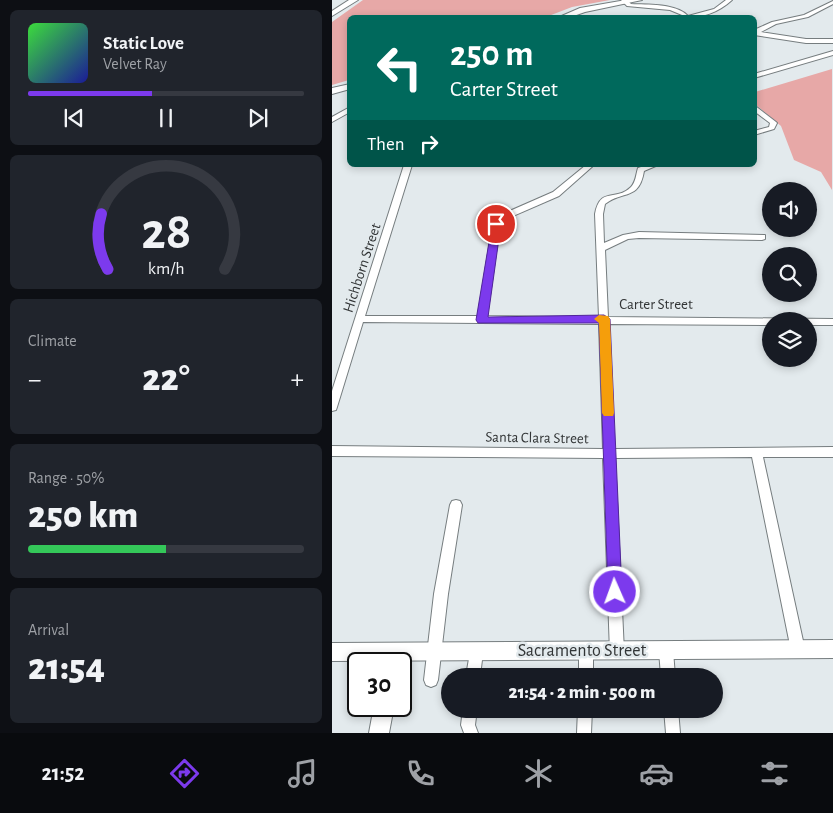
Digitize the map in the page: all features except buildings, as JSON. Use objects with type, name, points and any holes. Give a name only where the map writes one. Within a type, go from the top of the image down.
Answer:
[{"type":"main road","points":[[332,13],[349,0]]},
{"type":"main road","points":[[332,13],[354,0]]},
{"type":"main road","points":[[560,15],[580,8],[638,0]]},
{"type":"main road","points":[[569,15],[625,1]]},
{"type":"main road","points":[[332,91],[347,87]]},
{"type":"main road","points":[[332,97],[347,93]]},
{"type":"main road","name":"Sacramento Street","points":[[412,655],[433,652],[832,649]]},
{"type":"main road","name":"Sacramento Street","points":[[332,652],[347,654]]},
{"type":"street","points":[[695,15],[716,10],[729,0]]},
{"type":"street","points":[[625,1],[629,5],[671,10],[685,15]]},
{"type":"street","points":[[757,31],[774,23],[806,16],[832,2]]},
{"type":"street","points":[[757,32],[806,41],[832,41]]},
{"type":"street","points":[[757,75],[832,53]]},
{"type":"street","points":[[757,109],[774,123],[772,128],[757,132]]},
{"type":"street","points":[[332,120],[347,111]]},
{"type":"street","name":"Hichborn Street","points":[[332,408],[407,167]]},
{"type":"street","points":[[482,320],[496,224],[501,218],[527,202],[556,194],[588,167]]},
{"type":"street","points":[[617,652],[600,214],[601,203],[604,200],[631,192],[636,188],[638,167]]},
{"type":"street","points":[[602,248],[626,237],[638,236],[762,237]]},
{"type":"street","name":"Carter Street","points":[[360,319],[604,319],[832,322]]},
{"type":"street","name":"Santa Clara Street","points":[[332,451],[610,454],[832,452]]},
{"type":"street","points":[[757,453],[798,650]]},
{"type":"street","points":[[431,680],[441,594],[456,505]]},
{"type":"street","points":[[666,651],[667,668]]},
{"type":"street","points":[[474,668],[476,652]]},
{"type":"street","points":[[586,652],[586,668]]},
{"type":"street","points":[[379,733],[382,717]]},
{"type":"street","points":[[469,718],[468,724],[471,733]]},
{"type":"street","points":[[584,733],[585,718]]},
{"type":"street","points":[[672,718],[673,733]]},
{"type":"shaded area","points":[[363,0],[610,0],[572,7],[551,15],[347,15],[347,81],[332,85],[332,22]]},
{"type":"shaded area","points":[[832,69],[832,190],[821,172],[794,160],[781,126],[757,106],[757,91]]},
{"type":"slow traffic","points":[[599,319],[604,319],[608,413]]},
{"type":"route","points":[[496,224],[482,320],[604,319],[615,592]]}]
